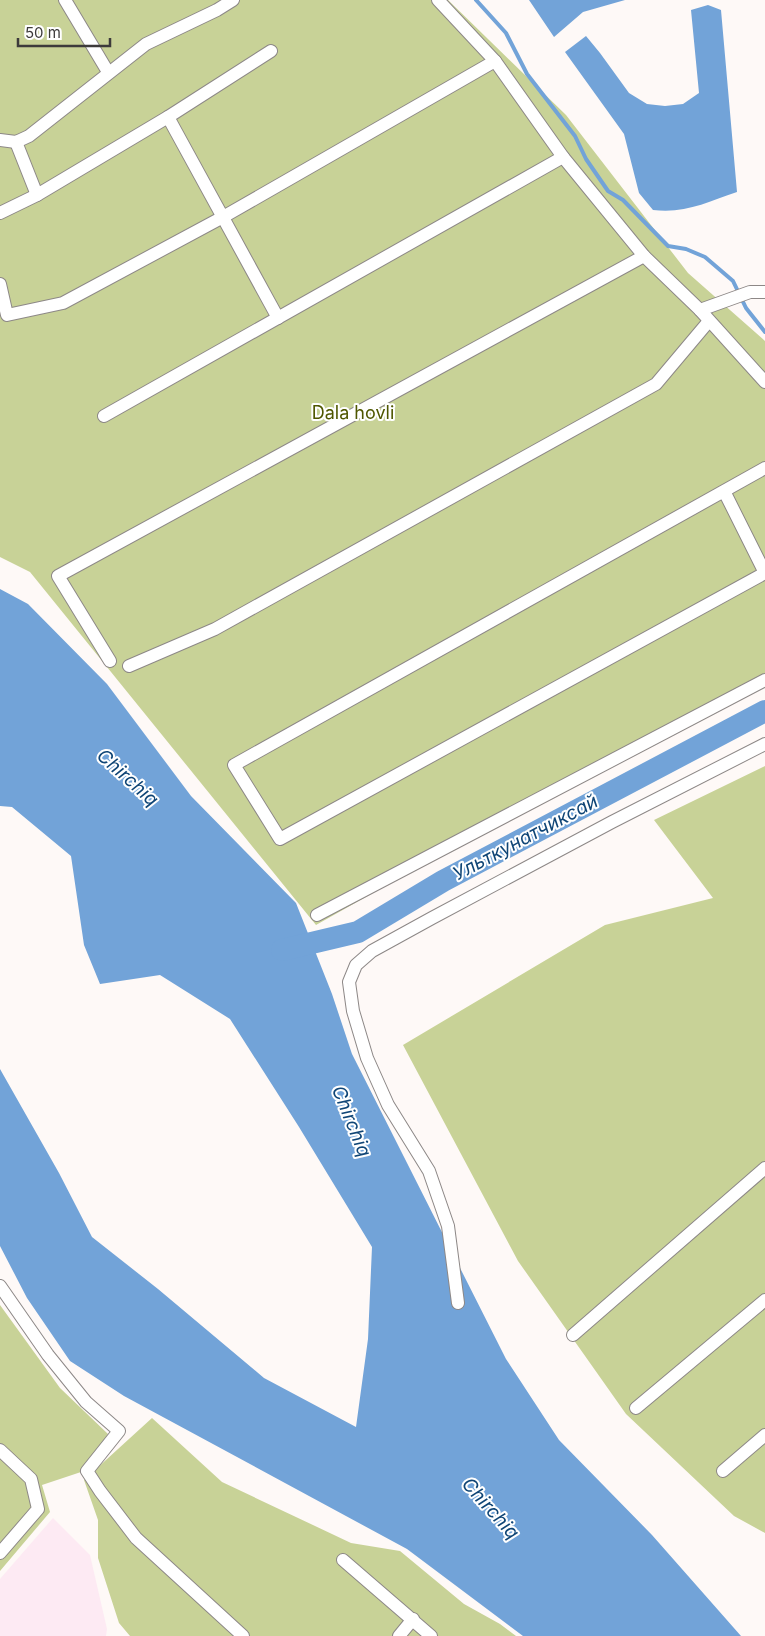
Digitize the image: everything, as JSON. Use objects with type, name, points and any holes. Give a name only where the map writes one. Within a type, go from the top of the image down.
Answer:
[{"type":"street","points":[[64,0],[108,72]]},
{"type":"street","points":[[0,140],[16,142],[29,136],[146,44],[214,5],[232,0]]},
{"type":"street","points":[[438,0],[495,61],[563,157],[644,256],[700,310],[765,382]]},
{"type":"street","points":[[0,213],[37,195],[168,117],[271,51]]},
{"type":"street","points":[[0,284],[7,315],[63,303],[224,217],[495,61]]},
{"type":"street","points":[[168,117],[278,318]]},
{"type":"street","points":[[16,142],[37,195]]},
{"type":"street","points":[[104,416],[563,157]]},
{"type":"street","points":[[110,661],[58,576],[644,256]]},
{"type":"street","points":[[700,310],[750,292],[765,292]]},
{"type":"street","points":[[129,666],[215,629],[656,384],[709,321]]},
{"type":"street","points":[[724,491],[765,573],[280,839],[234,765],[765,468]]},
{"type":"street","points":[[317,915],[765,680]]},
{"type":"street","points":[[458,1303],[448,1226],[429,1171],[388,1105],[367,1058],[353,1011],[349,982],[356,965],[372,952],[432,918],[612,822],[765,744]]},
{"type":"street","points":[[573,1335],[765,1168]]},
{"type":"street","points":[[0,1286],[48,1355],[86,1402],[120,1431],[87,1471],[100,1491],[136,1538],[243,1636]]},
{"type":"street","points":[[636,1408],[765,1300]]},
{"type":"street","points":[[724,1471],[765,1435]]},
{"type":"street","points":[[0,1450],[31,1479],[38,1509],[0,1552]]},
{"type":"street","points":[[343,1560],[432,1636]]},
{"type":"street","points":[[399,1636],[413,1619]]},
{"type":"shaded area","points":[[53,1518],[90,1555],[107,1629],[106,1636],[0,1636],[0,1579]]},
{"type":"green space","name":"Dala hovli","points":[[0,0],[448,0],[566,115],[688,273],[765,341],[765,673],[316,925],[30,572],[0,557]]},
{"type":"green space","points":[[765,766],[765,1533],[734,1516],[626,1414],[518,1261],[403,1045],[605,925],[713,898],[654,820]]},
{"type":"green space","points":[[0,1305],[60,1388],[108,1434],[81,1472],[42,1485],[50,1512],[0,1571]]},
{"type":"green space","points":[[152,1418],[222,1482],[351,1543],[400,1551],[464,1604],[500,1624],[516,1636],[130,1636],[119,1623],[98,1558],[98,1520],[84,1480]]},
{"type":"water","points":[[529,0],[625,0],[583,12],[554,37]]},
{"type":"water","points":[[708,5],[721,10],[737,192],[686,209],[653,210],[639,193],[624,134],[565,52],[586,36],[629,93],[647,104],[665,106],[683,104],[699,93],[691,10]]},
{"type":"water","name":"Chirchiq","points":[[0,589],[28,604],[107,684],[191,796],[296,903],[332,994],[352,1054],[506,1359],[559,1440],[652,1535],[741,1636],[523,1636],[407,1549],[124,1396],[70,1361],[27,1298],[0,1246],[0,1069],[59,1173],[92,1237],[158,1289],[264,1378],[356,1427],[368,1339],[372,1247],[230,1019],[160,975],[100,984],[84,945],[71,856],[12,807],[0,806]]},
{"type":"waterway","points":[[476,0],[506,33],[527,74],[575,136],[586,159],[608,191],[623,200],[668,246],[686,249],[705,257],[733,281],[746,308],[765,332]]},
{"type":"waterway","name":"Ульткунатчиксай","points":[[282,950],[358,932],[443,881],[765,711]]}]
